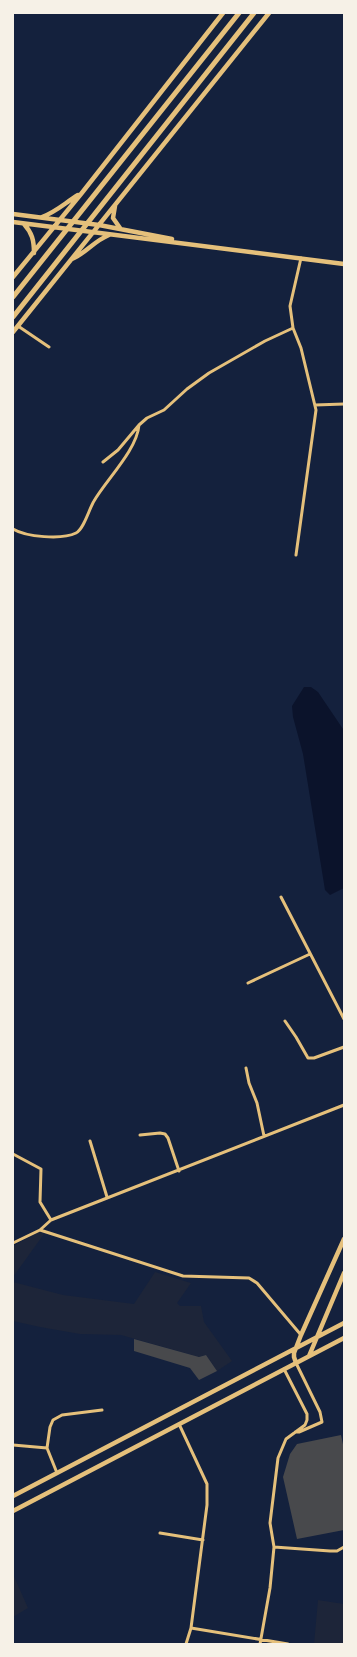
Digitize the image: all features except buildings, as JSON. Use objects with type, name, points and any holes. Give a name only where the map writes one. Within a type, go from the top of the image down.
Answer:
[{"type":"highway","points":[[13,297],[239,13]]},
{"type":"highway","points":[[13,317],[254,13]]},
{"type":"main road","points":[[13,277],[81,194],[223,13]]},
{"type":"main road","points":[[13,332],[269,13]]},
{"type":"main road","points":[[40,217],[59,210],[67,202],[81,194]]},
{"type":"main road","points":[[115,204],[113,218],[120,228]]},
{"type":"main road","points":[[13,214],[120,228],[194,244]]},
{"type":"main road","points":[[13,222],[344,264]]},
{"type":"main road","points":[[24,224],[30,230],[33,237],[34,253]]},
{"type":"main road","points":[[71,259],[82,254],[99,239],[110,235]]},
{"type":"main road","points":[[296,1363],[294,1357],[301,1335],[344,1239]]},
{"type":"main road","points":[[309,1356],[344,1273]]},
{"type":"main road","points":[[13,1496],[297,1346],[344,1323]]},
{"type":"main road","points":[[13,1511],[344,1338]]},
{"type":"street","points":[[296,555],[316,410],[301,348],[293,328],[290,306],[301,258]]},
{"type":"street","points":[[18,326],[49,347]]},
{"type":"street","points":[[103,462],[118,450],[139,425],[147,418],[164,410],[186,390],[209,373],[265,341],[293,328]]},
{"type":"street","points":[[315,405],[344,404]]},
{"type":"street","points":[[13,529],[24,534],[50,537],[77,533],[81,529],[94,500],[120,466],[138,432],[139,425]]},
{"type":"street","points":[[281,897],[344,1020]]},
{"type":"street","points":[[248,983],[310,954]]},
{"type":"street","points":[[285,1021],[308,1058],[314,1058],[344,1047]]},
{"type":"street","points":[[246,1068],[249,1083],[257,1102],[264,1136]]},
{"type":"street","points":[[13,1244],[40,1230],[51,1220],[344,1105]]},
{"type":"street","points":[[140,1135],[165,1134],[168,1138],[179,1170]]},
{"type":"street","points":[[90,1141],[107,1197]]},
{"type":"street","points":[[13,1154],[41,1169],[40,1202],[51,1220]]},
{"type":"street","points":[[40,1230],[184,1276],[249,1278],[257,1283],[301,1335]]},
{"type":"street","points":[[295,1432],[299,1432],[322,1422],[320,1412],[296,1363]]},
{"type":"street","points":[[260,1644],[270,1588],[274,1547],[270,1523],[275,1474],[282,1446],[286,1439],[305,1425],[307,1420],[307,1414],[284,1369]]},
{"type":"street","points":[[57,1473],[47,1448],[50,1427],[53,1420],[62,1415],[102,1410]]},
{"type":"street","points":[[179,1424],[207,1484],[207,1505],[203,1540],[190,1628],[186,1644]]},
{"type":"street","points":[[13,1445],[47,1448]]},
{"type":"street","points":[[160,1533],[203,1540]]},
{"type":"street","points":[[274,1547],[330,1551],[337,1551],[344,1547]]},
{"type":"street","points":[[190,1628],[288,1644]]},
{"type":"shaded area","points":[[304,687],[311,687],[318,692],[343,729],[344,888],[330,895],[325,890],[303,754],[293,717],[292,706]]},
{"type":"shaded area","points":[[39,1232],[44,1234],[13,1277],[13,1246]]},
{"type":"shaded area","points":[[155,1272],[191,1283],[177,1303],[180,1306],[201,1306],[204,1322],[232,1361],[217,1371],[206,1355],[199,1357],[121,1335],[80,1334],[13,1321],[13,1282],[63,1295],[134,1304]]},
{"type":"shaded area","points":[[13,1574],[28,1608],[13,1617]]},
{"type":"shaded area","points":[[318,1600],[344,1604],[344,1644],[314,1644]]}]
